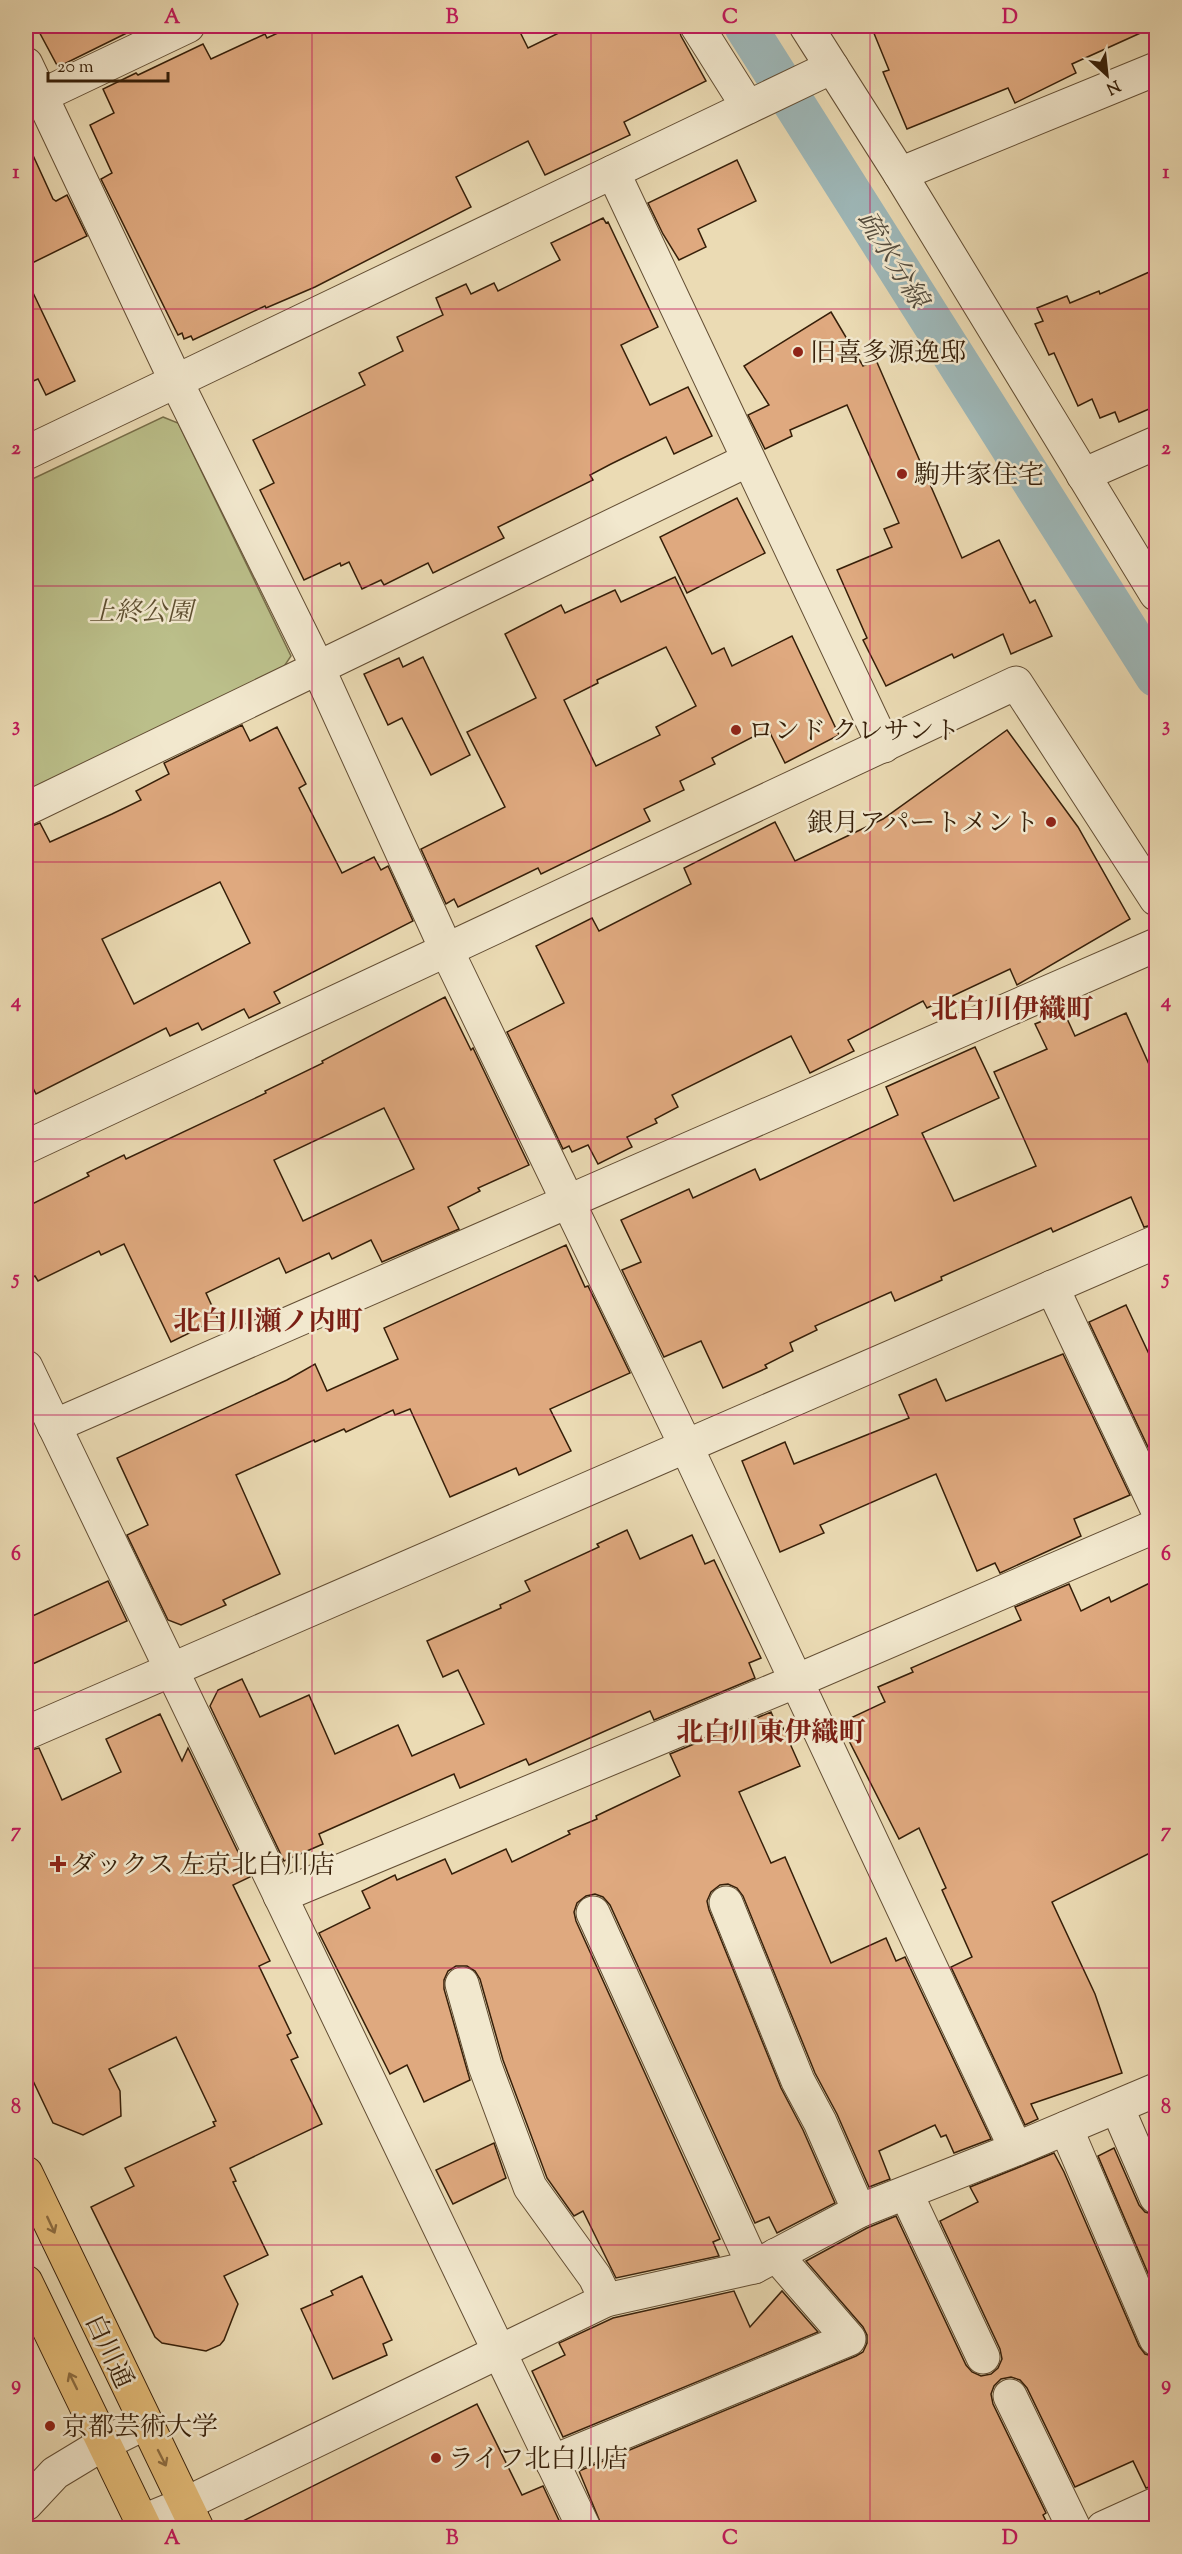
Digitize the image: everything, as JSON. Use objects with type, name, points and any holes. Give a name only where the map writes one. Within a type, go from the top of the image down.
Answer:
[{"type":"main road","name":"白川通","points":[[26,2173],[191,2516]]},
{"type":"main road","name":"白川通","points":[[26,2282],[143,2525]]},
{"type":"street","points":[[33,100],[188,26]]},
{"type":"street","points":[[697,26],[748,107]]},
{"type":"street","points":[[806,26],[900,174],[1156,594]]},
{"type":"street","points":[[26,64],[33,100],[318,668],[447,951],[686,1446],[794,1682],[1016,2149]]},
{"type":"street","points":[[26,453],[832,67]]},
{"type":"street","points":[[900,174],[1156,69]]},
{"type":"street","points":[[613,172],[884,746]]},
{"type":"street","points":[[1083,475],[1156,443]]},
{"type":"street","points":[[26,809],[748,460]]},
{"type":"street","points":[[26,1147],[1016,683],[1156,899]]},
{"type":"street","points":[[54,1426],[1156,945]]},
{"type":"street","points":[[26,1733],[1156,1242]]},
{"type":"street","points":[[1052,1287],[1156,1507]]},
{"type":"street","points":[[26,1367],[584,2529]]},
{"type":"street","points":[[280,1896],[794,1682],[1156,1526]]},
{"type":"street","points":[[726,1903],[798,2081],[820,2122],[859,2211]]},
{"type":"street","points":[[552,2462],[849,2339],[765,2261],[593,1913]]},
{"type":"street","points":[[462,1984],[485,2066],[530,2187],[596,2277],[606,2300]]},
{"type":"street","points":[[143,2525],[191,2516],[500,2353],[606,2300],[765,2261],[859,2211],[1016,2149],[1156,2090]]},
{"type":"street","points":[[1117,2107],[1156,2197]]},
{"type":"street","points":[[1066,2128],[1156,2339]]},
{"type":"street","points":[[906,2193],[983,2357]]},
{"type":"street","points":[[1010,2396],[1074,2529]]},
{"type":"street","points":[[26,2504],[55,2473],[103,2444],[145,2423]]},
{"type":"street","points":[[1103,2529],[1156,2504]]},
{"type":"street","points":[[26,2510],[27,2529]]},
{"type":"green space","name":"上終公園","points":[[163,417],[178,423],[291,656],[281,671],[26,793],[26,482]]},
{"type":"building","points":[[36,26],[141,26],[58,67]]},
{"type":"building","points":[[293,26],[517,26],[528,48],[573,26],[678,26],[681,36],[706,81],[624,122],[630,135],[545,175],[528,141],[456,177],[471,207],[315,287],[266,308],[265,306],[193,340],[191,336],[184,339],[182,333],[178,335],[101,179],[112,173],[90,125],[114,113],[103,89],[203,44],[211,59],[265,34],[267,38]]},
{"type":"building","points":[[871,26],[1156,26],[1072,64],[1076,73],[1015,103],[1008,88],[907,129],[883,72],[889,70]]},
{"type":"building","points":[[26,140],[53,199],[56,201],[67,195],[87,236],[26,266]]},
{"type":"building","points":[[737,160],[756,201],[698,229],[706,247],[679,260],[648,203]]},
{"type":"building","points":[[603,218],[606,223],[608,222],[658,327],[621,345],[650,405],[688,387],[712,436],[674,454],[666,437],[611,464],[590,475],[593,480],[498,527],[504,538],[433,573],[428,563],[384,585],[381,580],[362,589],[349,562],[341,566],[340,563],[304,580],[260,490],[274,483],[253,440],[365,385],[359,373],[403,351],[397,337],[443,315],[436,298],[466,284],[471,294],[494,283],[498,291],[560,260],[551,243]]},
{"type":"building","points":[[1156,269],[1156,406],[1119,422],[1115,412],[1100,418],[1092,399],[1078,406],[1054,353],[1049,355],[1035,324],[1043,321],[1037,308],[1067,296],[1070,303],[1099,291],[1100,294]]},
{"type":"building","points":[[26,278],[75,381],[46,395],[38,379],[26,384]]},
{"type":"building","points":[[831,312],[863,366],[876,360],[962,558],[999,540],[1030,603],[1035,600],[1052,636],[1011,654],[1003,634],[954,658],[952,654],[886,686],[863,640],[867,638],[837,570],[892,547],[884,529],[899,523],[847,405],[790,430],[792,436],[765,449],[748,415],[769,405],[744,366]]},
{"type":"building","points":[[737,498],[765,553],[687,593],[660,537]]},
{"type":"building","points":[[675,577],[712,654],[724,648],[732,666],[792,636],[839,735],[785,763],[768,729],[712,758],[715,764],[680,781],[684,790],[644,809],[650,821],[541,874],[538,868],[458,907],[454,899],[446,904],[421,849],[505,807],[467,732],[536,698],[505,634],[561,605],[565,613],[615,590],[621,602]],"holes":[[[666,647],[696,706],[656,727],[660,735],[596,766],[564,700],[598,683],[597,680]]]},
{"type":"building","points":[[423,657],[470,755],[431,775],[402,718],[388,725],[364,674],[399,658],[403,667]]},
{"type":"building","points":[[242,725],[250,741],[277,727],[306,784],[299,788],[342,873],[374,857],[381,870],[388,866],[413,921],[274,992],[280,1003],[249,1018],[244,1009],[202,1030],[198,1023],[170,1036],[166,1028],[36,1094],[26,1074],[26,828],[40,823],[50,842],[112,814],[141,800],[136,791],[169,774],[164,763]],"holes":[[[220,882],[250,943],[134,1004],[102,939]]]},
{"type":"building","points":[[1007,730],[1078,827],[1130,919],[1017,985],[1010,969],[927,1008],[923,1001],[848,1040],[854,1051],[810,1073],[791,1036],[672,1095],[678,1107],[655,1119],[657,1123],[627,1137],[632,1147],[598,1164],[588,1145],[572,1152],[569,1146],[563,1149],[507,1032],[564,1003],[536,946],[592,918],[599,931],[691,884],[684,868],[775,822],[795,861],[883,819]]},
{"type":"building","points":[[445,997],[471,1050],[473,1048],[529,1165],[478,1188],[480,1191],[448,1207],[459,1229],[382,1262],[371,1240],[332,1259],[329,1253],[286,1273],[279,1258],[206,1293],[218,1319],[171,1342],[124,1244],[101,1255],[99,1251],[38,1281],[35,1276],[26,1280],[26,1207],[89,1176],[87,1173],[124,1155],[126,1159],[266,1093],[265,1091],[323,1063],[322,1061]],"holes":[[[384,1108],[414,1169],[303,1221],[274,1160]]]},
{"type":"building","points":[[1064,1012],[1075,1036],[1126,1013],[1156,1080],[1156,1224],[1144,1227],[1131,1197],[1053,1232],[1051,1228],[941,1277],[942,1280],[895,1301],[891,1292],[815,1326],[817,1330],[790,1343],[793,1351],[765,1365],[767,1368],[723,1388],[701,1341],[664,1357],[622,1270],[641,1262],[621,1220],[689,1189],[693,1198],[755,1169],[760,1180],[898,1115],[886,1087],[975,1047],[999,1098],[922,1133],[954,1201],[1036,1166],[994,1072],[1047,1049],[1035,1024]]},
{"type":"building","points":[[566,1245],[630,1373],[550,1409],[571,1451],[519,1475],[516,1468],[450,1497],[410,1409],[395,1415],[393,1410],[346,1432],[344,1429],[315,1442],[314,1440],[236,1475],[280,1574],[223,1600],[226,1605],[181,1625],[168,1620],[127,1535],[148,1525],[117,1458],[287,1380],[315,1364],[327,1391],[398,1359],[384,1328]]},
{"type":"building","points":[[1126,1305],[1156,1369],[1156,1464],[1089,1322]]},
{"type":"building","points":[[1063,1354],[1130,1495],[1074,1519],[1081,1536],[1000,1573],[995,1563],[977,1571],[936,1474],[820,1525],[824,1533],[780,1552],[742,1461],[785,1442],[794,1464],[909,1418],[899,1395],[936,1379],[946,1401]]},
{"type":"building","points":[[627,1530],[640,1559],[692,1535],[705,1564],[714,1560],[761,1658],[749,1663],[755,1678],[654,1720],[650,1711],[529,1765],[526,1759],[460,1788],[454,1774],[319,1834],[323,1844],[284,1861],[210,1706],[218,1690],[242,1679],[260,1717],[309,1695],[335,1754],[398,1725],[412,1756],[484,1724],[458,1670],[443,1677],[427,1641],[501,1608],[500,1605],[530,1591],[525,1581],[599,1547],[597,1544]]},
{"type":"building","points":[[1156,1580],[1156,1850],[1052,1902],[1095,1994],[1122,2073],[1031,2104],[1038,2119],[1025,2125],[951,1967],[972,1957],[942,1890],[946,1888],[919,1828],[899,1839],[840,1723],[885,1702],[878,1687],[913,1672],[911,1668],[1021,1620],[1015,1607],[1069,1584],[1081,1611],[1109,1597],[1111,1602]]},
{"type":"building","points":[[108,1581],[127,1621],[26,1667],[26,1619]]},
{"type":"building","points":[[771,1712],[775,1721],[779,1719],[800,1766],[739,1792],[771,1863],[785,1857],[831,1963],[886,1938],[896,1961],[905,1957],[991,2139],[954,2153],[946,2135],[941,2137],[935,2125],[879,2151],[890,2179],[869,2187],[837,2114],[815,2073],[743,1896],[737,1888],[728,1884],[720,1885],[711,1892],[707,1901],[709,1910],[781,2088],[803,2130],[835,2203],[777,2233],[769,2217],[755,2223],[610,1905],[603,1897],[595,1894],[586,1896],[577,1903],[574,1912],[576,1921],[720,2239],[713,2242],[719,2256],[616,2278],[583,2211],[574,2216],[547,2178],[503,2060],[480,1979],[475,1971],[467,1966],[456,1966],[448,1971],[444,1980],[444,1989],[470,2080],[424,2102],[407,2065],[390,2074],[319,1933],[370,1908],[362,1891],[395,1875],[397,1880],[445,1859],[452,1874],[506,1849],[512,1862],[570,1834],[568,1831],[597,1819],[596,1816],[680,1776],[670,1754]]},
{"type":"building","points":[[160,1714],[182,1761],[188,1748],[250,1877],[233,1885],[270,1961],[259,1966],[291,2033],[287,2035],[298,2057],[291,2060],[322,2124],[230,2168],[236,2181],[233,2182],[268,2255],[224,2276],[238,2304],[224,2340],[220,2345],[206,2351],[162,2343],[155,2337],[91,2207],[134,2186],[125,2168],[215,2126],[213,2122],[216,2121],[176,2037],[109,2069],[120,2091],[121,2116],[83,2135],[53,2123],[26,2066],[26,1751],[39,1748],[62,1800],[121,1772],[106,1739]]},
{"type":"building","points":[[494,2143],[506,2178],[453,2204],[436,2170]]},
{"type":"building","points":[[1114,2148],[1139,2205],[1145,2212],[1156,2215],[1156,2292],[1098,2156]]},
{"type":"building","points":[[1054,2153],[1139,2346],[1145,2354],[1156,2357],[1156,2485],[1146,2488],[1133,2461],[1075,2487],[1027,2388],[1020,2380],[1011,2377],[1001,2379],[994,2386],[991,2394],[993,2404],[1046,2513],[1043,2515],[1050,2529],[603,2529],[579,2471],[863,2352],[867,2343],[867,2335],[863,2327],[806,2261],[867,2228],[896,2216],[966,2365],[972,2372],[981,2376],[991,2374],[998,2368],[1002,2359],[1000,2349],[940,2221],[978,2202],[970,2187]]},
{"type":"building","points":[[362,2276],[392,2340],[383,2344],[387,2355],[333,2379],[301,2309],[333,2295],[331,2291]]},
{"type":"building","points":[[734,2291],[750,2327],[782,2291],[818,2332],[563,2437],[532,2371],[565,2355],[559,2343],[613,2318]]},
{"type":"building","name":"ライフ北白川店","points":[[477,2404],[522,2495],[543,2486],[563,2529],[227,2529]]},
{"type":"waterway","name":"疏水分線","points":[[745,26],[1156,676]]},
{"type":"place","name":"旧喜多源逸邸","points":[[798,352]]},
{"type":"place","name":"駒井家住宅","points":[[902,474]]},
{"type":"place","name":"ロンド クレサント","points":[[736,730]]},
{"type":"place","name":"銀月アパートメント","points":[[1051,822]]},
{"type":"place","name":"ダックス 左京北白川店","points":[[58,1864]]},
{"type":"place","name":"京都芸術大学","points":[[50,2426]]},
{"type":"place","name":"ライフ北白川店","points":[[436,2458]]},
{"type":"district","name":"北白川伊織町","points":[[1012,1009]]},
{"type":"district","name":"北白川瀬ノ内町","points":[[268,1321]]},
{"type":"district","name":"北白川東伊織町","points":[[771,1732]]}]
